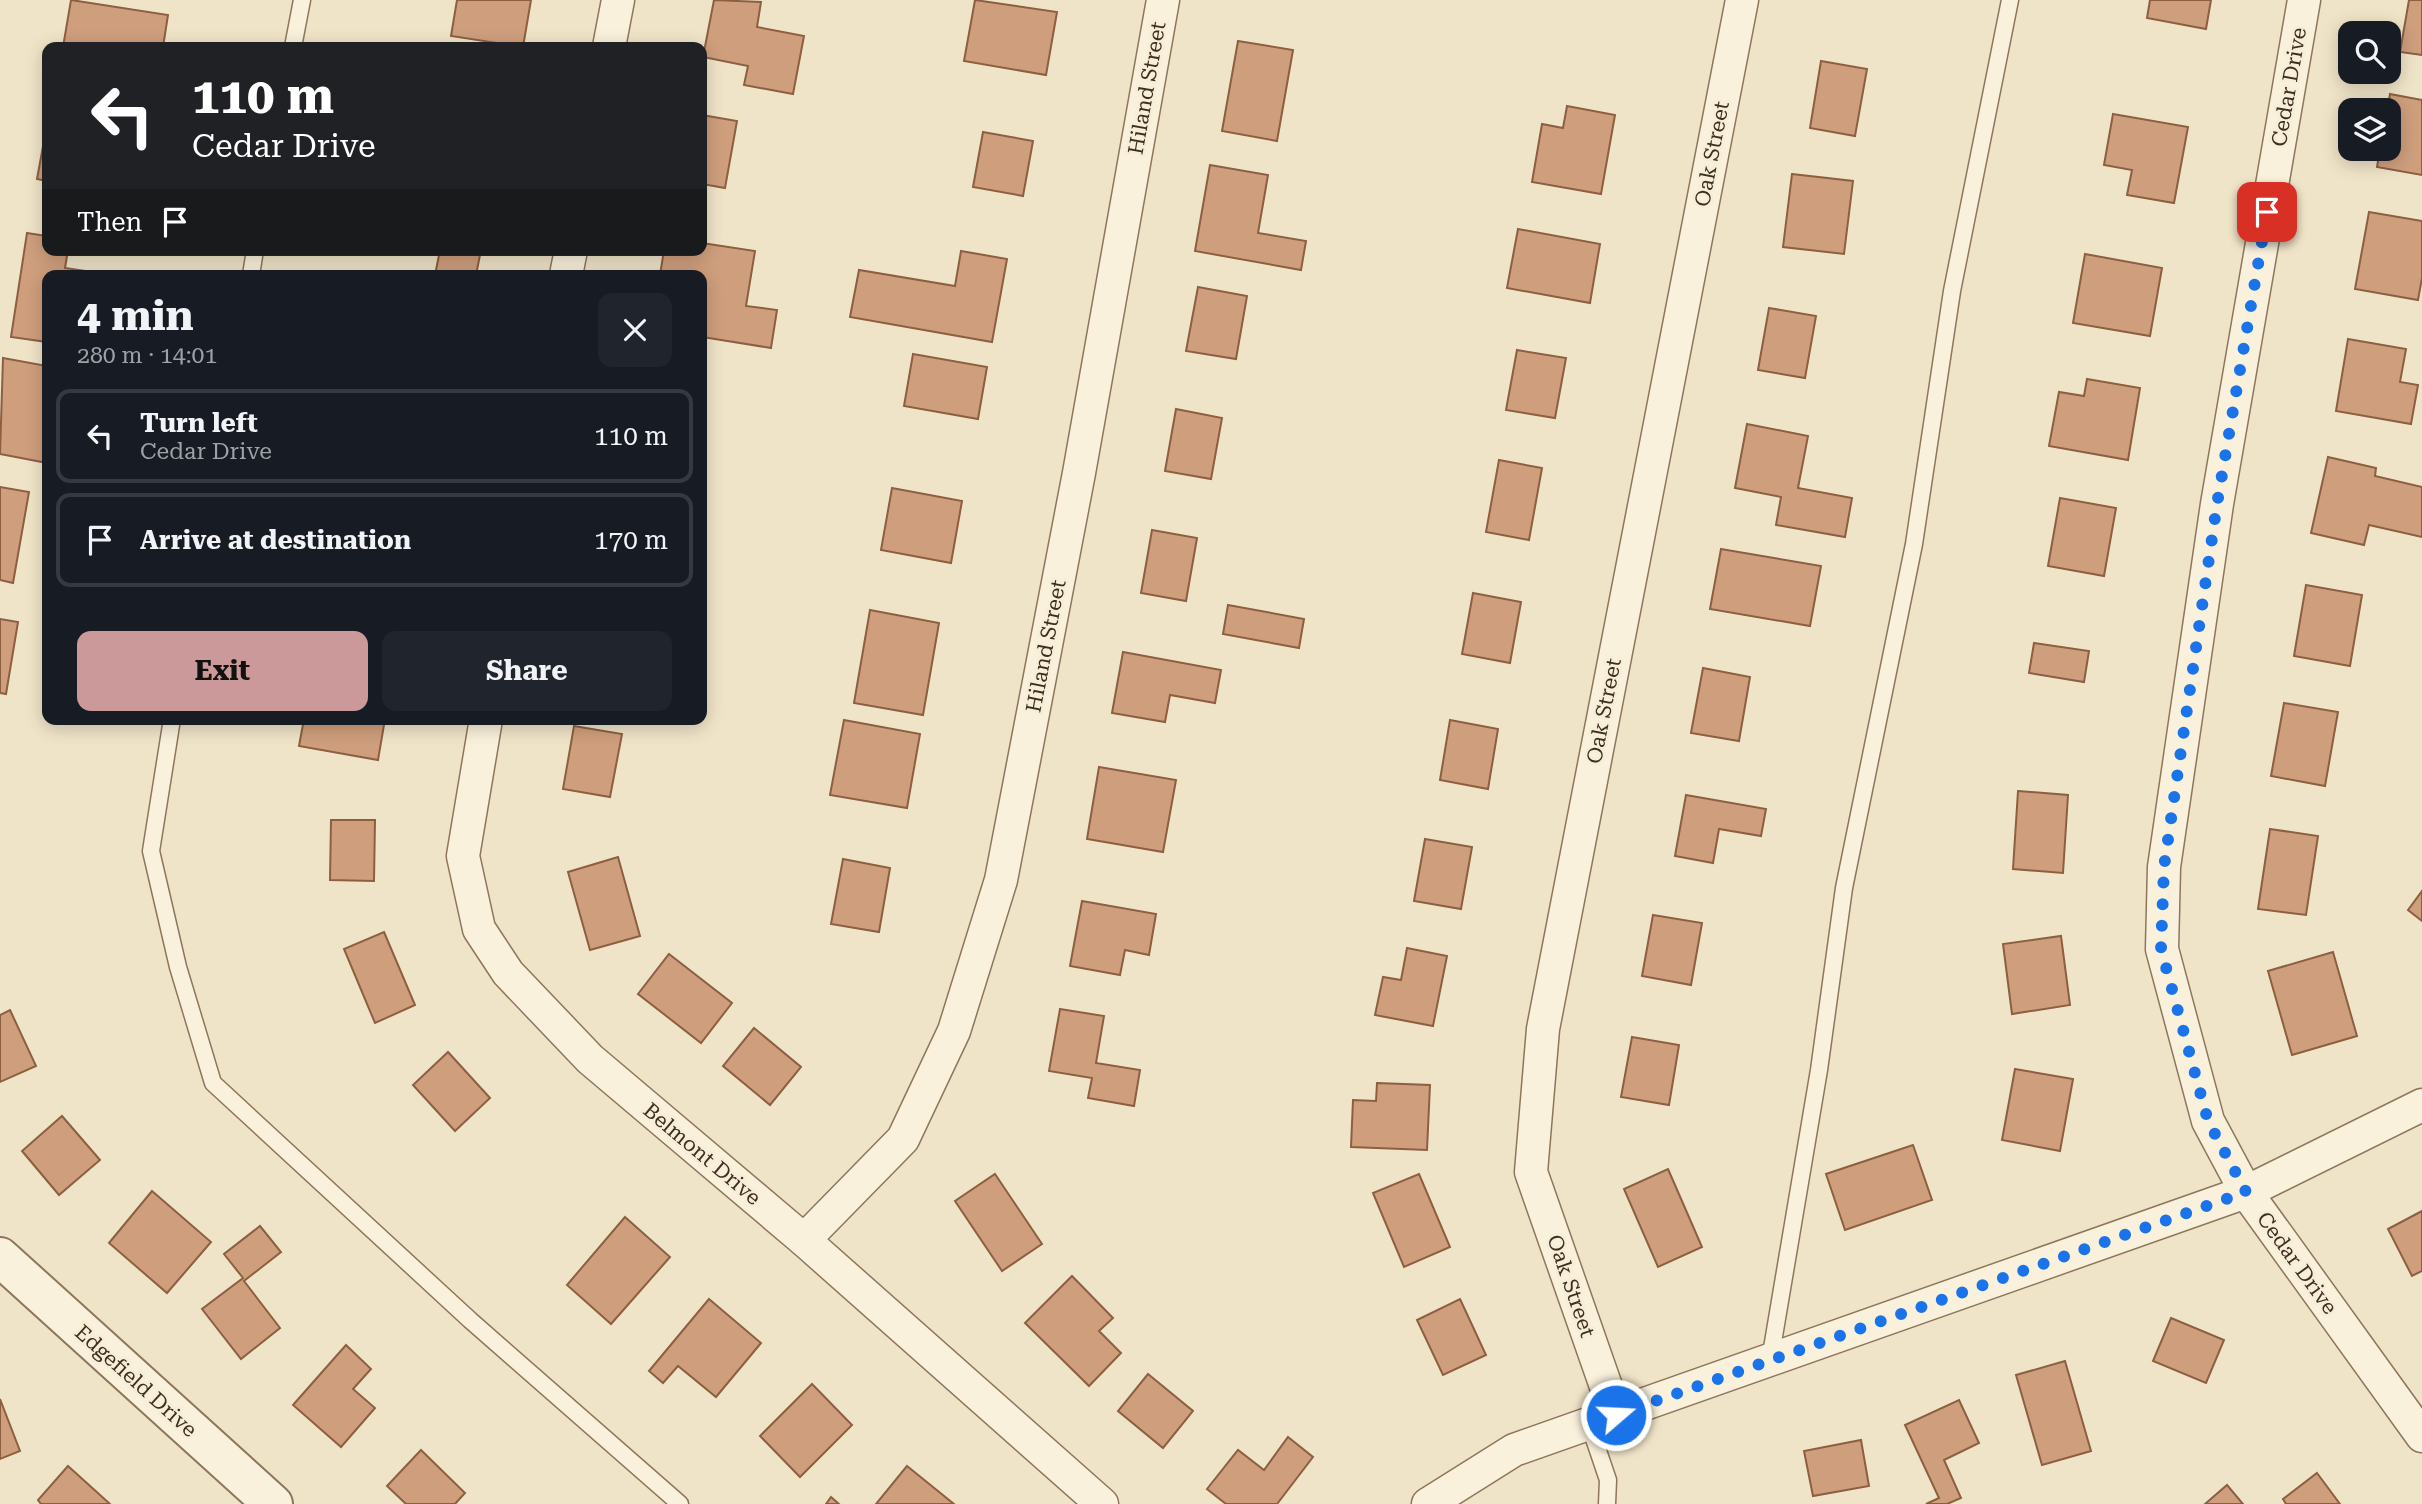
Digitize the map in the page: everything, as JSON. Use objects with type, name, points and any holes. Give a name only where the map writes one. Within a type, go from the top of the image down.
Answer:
[{"type":"street","points":[[610,42],[618,0]]},
{"type":"street","name":"Hiland Street","points":[[804,1240],[903,1139],[954,1031],[1001,880],[1079,472],[1163,0]]},
{"type":"street","name":"Oak Street","points":[[1603,1419],[1531,1172],[1543,1028],[1742,0]]},
{"type":"street","name":"Cedar Drive","points":[[2304,0],[2217,504],[2164,867],[2161,949],[2208,1121],[2246,1192],[2422,1436]]},
{"type":"street","name":"Belmont Drive","points":[[485,725],[463,856],[479,929],[508,973],[590,1059],[804,1240],[1102,1504]]},
{"type":"street","points":[[1428,1504],[1514,1450],[2246,1192],[2422,1105]]},
{"type":"street","name":"Edgefield Drive","points":[[0,1257],[273,1504]]},
{"type":"lane","points":[[294,42],[302,0]]},
{"type":"lane","points":[[1770,1360],[1819,1070],[1844,888],[1914,544],[1952,291],[2010,0]]},
{"type":"lane","points":[[171,725],[151,850],[178,967],[213,1083],[470,1320],[680,1504]]},
{"type":"lane","points":[[1603,1419],[1608,1480],[1607,1504]]},
{"type":"building","points":[[71,0],[168,15],[164,42],[64,42]]},
{"type":"building","points":[[457,0],[531,0],[524,42],[490,42],[451,36]]},
{"type":"building","points":[[714,0],[761,2],[757,27],[804,36],[793,94],[744,85],[748,66],[707,58],[706,42]]},
{"type":"building","points":[[975,0],[1057,12],[1046,75],[964,61]]},
{"type":"building","points":[[2150,0],[2211,0],[2206,29],[2147,18]]},
{"type":"building","points":[[2409,0],[2422,0],[2422,55],[2401,52]]},
{"type":"building","points":[[1238,41],[1293,50],[1277,141],[1222,131]]},
{"type":"building","points":[[1821,61],[1867,69],[1855,136],[1810,128]]},
{"type":"building","points":[[2390,94],[2422,100],[2422,175],[2377,167],[2378,161],[2401,161],[2401,98],[2389,98]]},
{"type":"building","points":[[1567,106],[1615,115],[1601,194],[1532,182],[1542,124],[1563,128]]},
{"type":"building","points":[[2113,114],[2188,127],[2174,203],[2127,195],[2132,170],[2104,165]]},
{"type":"building","points":[[707,116],[737,121],[725,188],[707,185]]},
{"type":"building","points":[[983,132],[1033,141],[1023,196],[973,187]]},
{"type":"building","points":[[42,152],[42,180],[37,179]]},
{"type":"building","points":[[1210,165],[1268,175],[1258,233],[1306,241],[1301,270],[1195,251]]},
{"type":"building","points":[[1792,174],[1853,181],[1844,254],[1783,247]]},
{"type":"building","points":[[2369,212],[2422,221],[2422,278],[2418,300],[2355,289]]},
{"type":"building","points":[[1518,229],[1600,244],[1590,303],[1507,288]]},
{"type":"building","points":[[27,233],[42,235],[42,256],[67,256],[65,268],[79,270],[42,270],[42,341],[11,337]]},
{"type":"building","points":[[707,244],[755,251],[746,306],[777,310],[771,348],[707,338],[707,270],[661,270],[663,256],[707,256]]},
{"type":"building","points":[[961,251],[1007,259],[992,342],[850,317],[859,270],[955,286]]},
{"type":"building","points":[[2085,254],[2162,268],[2150,336],[2073,323]]},
{"type":"building","points":[[439,256],[480,256],[477,270],[436,270]]},
{"type":"building","points":[[1198,287],[1247,296],[1236,359],[1186,351]]},
{"type":"building","points":[[1769,308],[1816,316],[1805,378],[1758,370]]},
{"type":"building","points":[[2348,339],[2406,349],[2400,382],[2418,385],[2411,424],[2336,411]]},
{"type":"building","points":[[1517,350],[1566,358],[1555,418],[1506,410]]},
{"type":"building","points":[[913,354],[987,367],[978,419],[904,406]]},
{"type":"building","points":[[3,358],[42,365],[42,462],[0,454]]},
{"type":"building","points":[[2087,379],[2140,388],[2128,460],[2049,446],[2059,392],[2084,396]]},
{"type":"building","points":[[1176,409],[1222,418],[1211,479],[1165,471]]},
{"type":"building","points":[[1747,424],[1808,436],[1798,488],[1852,498],[1845,537],[1776,525],[1781,497],[1735,488]]},
{"type":"building","points":[[2328,457],[2376,468],[2375,476],[2422,487],[2422,537],[2369,525],[2364,545],[2311,533]]},
{"type":"building","points":[[1499,460],[1542,468],[1529,540],[1486,532]]},
{"type":"building","points":[[0,487],[29,492],[13,583],[0,580]]},
{"type":"building","points":[[892,488],[962,501],[951,563],[881,550]]},
{"type":"building","points":[[2060,498],[2116,508],[2104,576],[2048,566]]},
{"type":"building","points":[[1152,530],[1197,538],[1186,601],[1141,593]]},
{"type":"building","points":[[1721,549],[1821,566],[1810,626],[1710,609]]},
{"type":"building","points":[[2306,585],[2362,595],[2350,666],[2294,656]]},
{"type":"building","points":[[1473,593],[1521,602],[1510,663],[1462,654]]},
{"type":"building","points":[[1228,605],[1304,619],[1299,648],[1223,634]]},
{"type":"building","points":[[870,610],[939,623],[923,715],[854,703]]},
{"type":"building","points":[[0,619],[18,622],[6,694],[0,693]]},
{"type":"building","points":[[2034,643],[2089,651],[2084,682],[2029,673]]},
{"type":"building","points":[[1123,652],[1221,670],[1215,703],[1170,695],[1165,722],[1112,713]]},
{"type":"building","points":[[1703,668],[1750,677],[1739,741],[1691,733]]},
{"type":"building","points":[[2284,703],[2338,712],[2325,786],[2271,776]]},
{"type":"building","points":[[844,720],[920,734],[907,808],[830,795]]},
{"type":"building","points":[[1450,720],[1498,729],[1488,789],[1440,780]]},
{"type":"building","points":[[303,725],[384,725],[378,760],[299,746]]},
{"type":"building","points":[[574,726],[622,734],[610,797],[563,789]]},
{"type":"building","points":[[1099,767],[1176,780],[1163,852],[1087,839]]},
{"type":"building","points":[[2018,791],[2068,795],[2063,873],[2013,869]]},
{"type":"building","points":[[1686,795],[1766,809],[1761,836],[1719,829],[1713,863],[1675,856]]},
{"type":"building","points":[[331,820],[375,820],[374,881],[330,880]]},
{"type":"building","points":[[2270,829],[2318,836],[2306,915],[2258,909]]},
{"type":"building","points":[[1425,839],[1472,847],[1461,909],[1414,901]]},
{"type":"building","points":[[618,857],[640,936],[590,950],[568,872]]},
{"type":"building","points":[[843,859],[890,868],[879,932],[831,924]]},
{"type":"building","points":[[2422,891],[2422,921],[2408,910]]},
{"type":"building","points":[[1082,901],[1156,914],[1149,955],[1125,950],[1120,975],[1070,966]]},
{"type":"building","points":[[1653,915],[1702,923],[1691,985],[1642,976]]},
{"type":"building","points":[[384,932],[415,1005],[375,1023],[344,949]]},
{"type":"building","points":[[2061,936],[2070,1005],[2012,1014],[2003,944]]},
{"type":"building","points":[[1407,948],[1447,956],[1433,1026],[1375,1015],[1383,977],[1401,980]]},
{"type":"building","points":[[2333,952],[2357,1036],[2292,1055],[2268,971]]},
{"type":"building","points":[[669,954],[732,1003],[701,1043],[638,994]]},
{"type":"building","points":[[1060,1009],[1104,1016],[1096,1063],[1140,1070],[1134,1106],[1088,1098],[1092,1078],[1049,1071]]},
{"type":"building","points":[[10,1010],[36,1066],[0,1082],[0,1015]]},
{"type":"building","points":[[754,1028],[801,1067],[770,1105],[723,1066]]},
{"type":"building","points":[[1632,1037],[1679,1045],[1669,1105],[1621,1097]]},
{"type":"building","points":[[448,1052],[490,1098],[455,1131],[413,1085]]},
{"type":"building","points":[[2015,1069],[2073,1079],[2060,1151],[2002,1140]]},
{"type":"building","points":[[1377,1083],[1430,1085],[1427,1150],[1351,1147],[1353,1100],[1376,1101]]},
{"type":"building","points":[[62,1116],[100,1160],[59,1195],[22,1151]]},
{"type":"building","points":[[1913,1145],[1932,1200],[1845,1230],[1826,1174]]},
{"type":"building","points":[[1668,1169],[1702,1247],[1658,1267],[1624,1189]]},
{"type":"building","points":[[995,1174],[1042,1244],[1002,1271],[955,1201]]},
{"type":"building","points":[[1419,1174],[1450,1247],[1404,1267],[1373,1193]]},
{"type":"building","points":[[152,1191],[211,1242],[167,1293],[109,1243]]},
{"type":"building","points":[[2422,1211],[2422,1271],[2412,1276],[2388,1229]]},
{"type":"building","points":[[625,1217],[670,1257],[611,1324],[567,1285]]},
{"type":"building","points":[[260,1226],[281,1252],[244,1281],[280,1328],[241,1359],[202,1309],[243,1278],[224,1254]]},
{"type":"building","points":[[1072,1276],[1113,1318],[1099,1331],[1121,1353],[1089,1386],[1025,1323]]},
{"type":"building","points":[[709,1299],[761,1343],[716,1397],[678,1366],[663,1383],[649,1371]]},
{"type":"building","points":[[1460,1299],[1486,1355],[1443,1375],[1417,1320]]},
{"type":"building","points":[[2171,1318],[2224,1340],[2206,1383],[2153,1361]]},
{"type":"building","points":[[346,1345],[371,1369],[353,1389],[375,1408],[341,1447],[293,1405]]},
{"type":"building","points":[[2065,1361],[2091,1451],[2042,1465],[2016,1375]]},
{"type":"building","points":[[1148,1374],[1193,1411],[1163,1448],[1118,1411]]},
{"type":"building","points":[[812,1384],[852,1425],[800,1477],[760,1436]]},
{"type":"building","points":[[0,1399],[20,1451],[0,1459]]},
{"type":"building","points":[[1959,1400],[1979,1443],[1944,1460],[1961,1498],[1947,1504],[1926,1504],[1939,1498],[1905,1425]]},
{"type":"building","points":[[1288,1437],[1313,1457],[1277,1504],[1226,1504],[1207,1489],[1238,1450],[1264,1470]]},
{"type":"building","points":[[1861,1440],[1869,1486],[1813,1496],[1804,1451]]},
{"type":"building","points":[[421,1450],[465,1493],[455,1504],[406,1504],[387,1486]]},
{"type":"building","points":[[68,1466],[110,1504],[41,1504],[38,1500]]},
{"type":"building","points":[[907,1466],[954,1504],[876,1504]]},
{"type":"building","points":[[2317,1473],[2340,1504],[2286,1504],[2283,1499]]},
{"type":"building","points":[[2227,1485],[2243,1504],[2205,1504]]},
{"type":"building","points":[[831,1497],[839,1504],[826,1504]]},
{"type":"route","points":[[1616,1415],[2246,1192],[2208,1121],[2161,949],[2164,867],[2217,504],[2267,212]]}]
